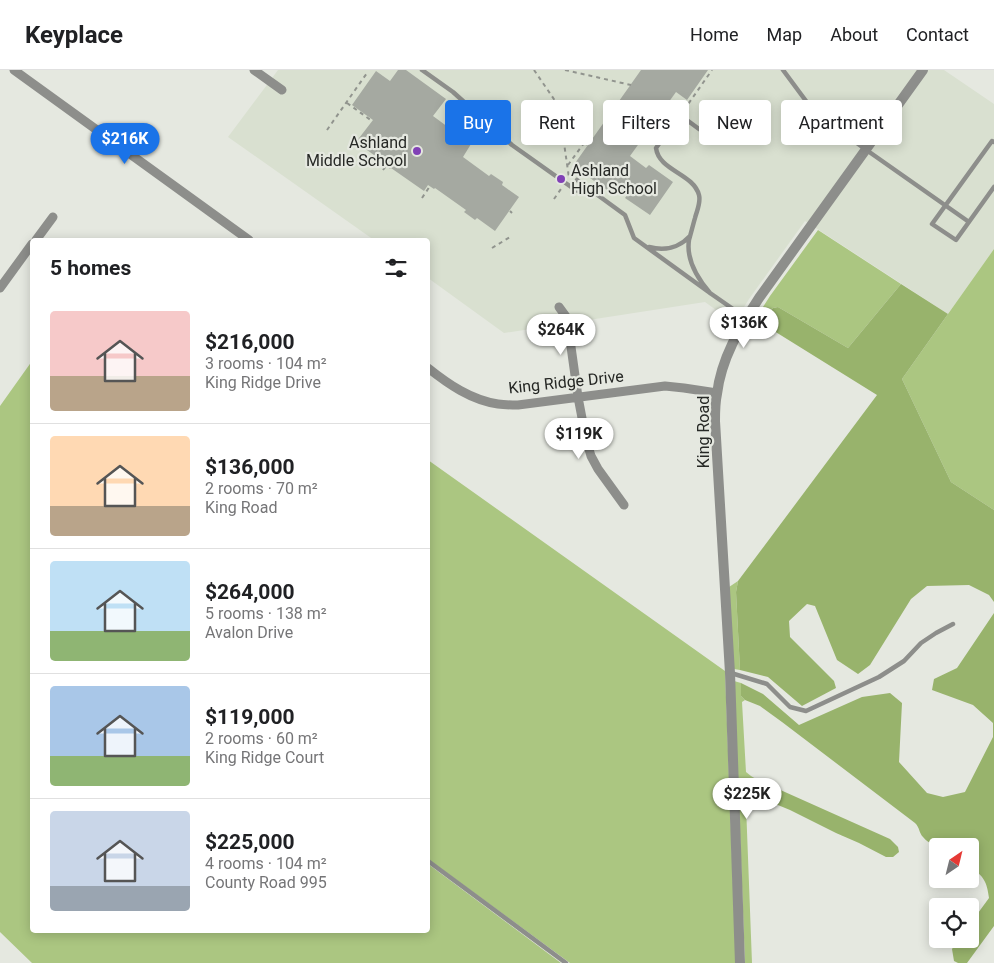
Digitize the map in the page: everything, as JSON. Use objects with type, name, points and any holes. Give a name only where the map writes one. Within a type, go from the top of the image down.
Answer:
[{"type":"street","points":[[14,70],[246,238]]},
{"type":"street","points":[[254,70],[282,90]]},
{"type":"street","name":"King Road","points":[[740,963],[730,675],[716,455],[715,422],[720,377],[730,348],[758,298],[923,70]]},
{"type":"street","points":[[37,238],[53,217]]},
{"type":"street","points":[[0,288],[30,247]]},
{"type":"street","points":[[559,308],[567,318],[578,397],[591,456],[624,505]]},
{"type":"street","name":"King Ridge Drive","points":[[430,370],[468,395],[498,404],[518,405],[665,386],[717,393]]},
{"type":"lane","points":[[422,70],[453,92],[512,145],[574,189],[578,191],[592,191]]},
{"type":"lane","points":[[783,70],[814,109],[827,121],[969,222]]},
{"type":"lane","points":[[699,129],[680,115],[656,148],[664,163],[692,184],[698,192],[700,203],[689,241],[689,250],[699,278],[710,293]]},
{"type":"lane","points":[[994,142],[992,141],[932,224],[956,240],[994,187]]},
{"type":"lane","points":[[577,180],[625,215],[634,238],[746,318]]},
{"type":"lane","points":[[645,246],[662,249],[671,248],[679,245],[691,235]]},
{"type":"lane","points":[[730,675],[767,684],[790,707],[806,711],[879,677],[904,660],[921,643],[953,624]]},
{"type":"lane","points":[[430,863],[566,963]]},
{"type":"path","points":[[534,70],[554,100]]},
{"type":"path","points":[[565,70],[631,85]]},
{"type":"path","points":[[689,103],[712,70]]},
{"type":"path","points":[[327,130],[367,74]]},
{"type":"path","points":[[364,78],[369,81]]},
{"type":"path","points":[[355,90],[360,94]]},
{"type":"path","points":[[346,103],[372,121]]},
{"type":"path","points":[[564,145],[569,179]]},
{"type":"path","points":[[567,166],[583,145]]},
{"type":"path","points":[[383,170],[386,166]]},
{"type":"path","points":[[422,198],[430,186]]},
{"type":"path","points":[[554,200],[562,189]]},
{"type":"path","points":[[492,248],[510,237]]},
{"type":"shaded area","name":"Ashland High School","points":[[278,70],[944,70],[994,104],[994,249],[948,314],[805,221],[734,323],[705,302],[504,333],[430,279],[430,238],[371,238],[228,137]]},
{"type":"green space","points":[[818,230],[901,284],[848,348],[778,307],[773,308],[761,323],[752,324]]},
{"type":"green space","points":[[994,249],[994,510],[951,482],[902,379]]},
{"type":"green space","points":[[901,284],[948,314],[902,379],[951,482],[994,510],[994,602],[989,595],[969,585],[927,586],[911,599],[870,665],[858,674],[837,660],[815,606],[807,604],[789,621],[790,637],[834,681],[836,688],[802,706],[768,677],[740,670],[736,592],[738,581],[877,395],[761,323],[773,308],[778,307],[848,348]]},
{"type":"green space","points":[[30,364],[30,933],[430,933],[430,865],[561,963],[32,963],[0,932],[0,406]]},
{"type":"green space","points":[[430,461],[725,671],[736,963],[570,963],[430,860]]},
{"type":"green space","points":[[738,581],[736,592],[740,670],[734,669],[729,587]]},
{"type":"green space","points":[[994,613],[994,926],[979,947],[979,912],[989,898],[984,880],[979,873],[979,838],[929,838],[929,842],[915,823],[782,722],[760,706],[745,700],[741,696],[741,683],[763,694],[799,725],[862,697],[890,693],[902,703],[899,762],[927,793],[943,797],[965,792],[993,737],[993,723],[973,705],[932,690],[934,679],[957,668]]},
{"type":"green space","points":[[734,681],[741,683],[741,696],[745,700],[742,702],[746,772],[756,779],[753,781],[755,793],[761,798],[752,796],[748,799],[746,805],[752,963],[745,963]]},
{"type":"green space","points":[[756,779],[890,839],[898,847],[899,852],[893,857],[886,857],[790,810],[761,798],[754,793],[753,781]]},
{"type":"green space","points":[[978,948],[967,963],[954,961],[952,949]]},
{"type":"building","name":"Ashland Middle School","points":[[398,70],[406,70],[446,99],[433,116],[445,125],[445,145],[470,145],[463,157],[489,176],[491,174],[503,182],[502,185],[519,197],[495,231],[477,218],[475,220],[464,212],[466,210],[435,188],[428,185],[424,191],[377,160],[378,158],[356,142],[373,120],[352,105],[376,71],[390,81]]},
{"type":"building","name":"Ashland High School","points":[[641,70],[708,70],[687,100],[676,92],[670,100],[620,100]]},
{"type":"building","name":"Ashland High School","points":[[603,124],[603,145],[638,145],[630,156],[646,168],[649,165],[673,182],[650,215],[625,198],[628,194],[612,183],[607,190],[573,166],[588,145],[593,145],[593,138]]},
{"type":"place","name":"Ashland Middle School","points":[[417,151]]},
{"type":"place","name":"Ashland High School","points":[[561,179]]}]
